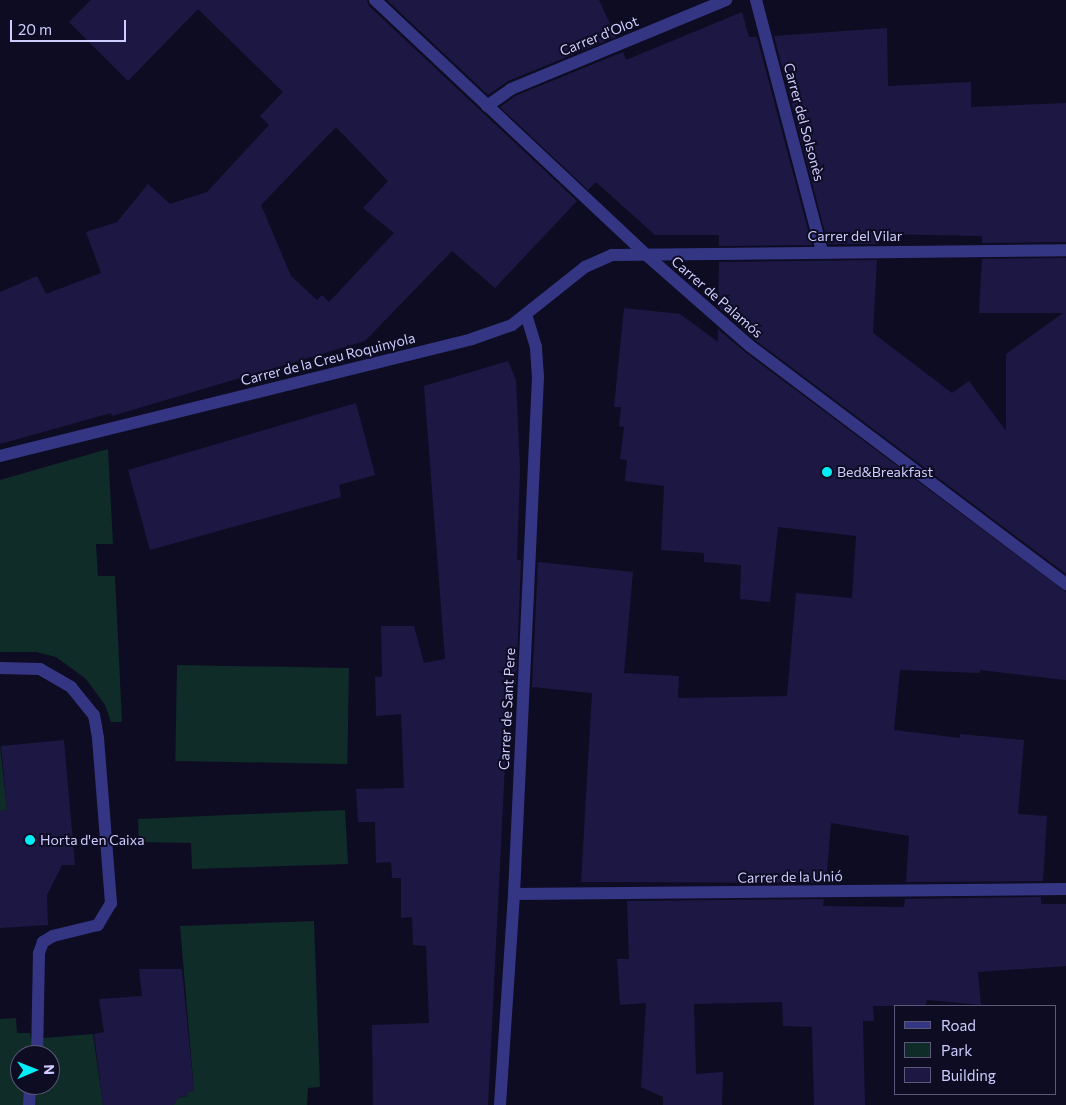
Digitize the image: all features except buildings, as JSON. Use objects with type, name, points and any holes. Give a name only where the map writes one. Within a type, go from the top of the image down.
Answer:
[{"type":"street","name":"Carrer de Palamós","points":[[375,0],[644,254],[750,346],[1066,584]]},
{"type":"street","name":"Carrer d'Olot","points":[[487,106],[511,89],[726,0]]},
{"type":"street","name":"Carrer del Solsonès","points":[[756,0],[822,252]]},
{"type":"street","name":"Carrer del Vilar","points":[[644,254],[1066,250]]},
{"type":"street","name":"Carrer de la Creu Roquinyola","points":[[0,456],[472,339],[512,325],[585,268],[612,256],[644,254]]},
{"type":"street","name":"Carrer de Sant Pere","points":[[500,1105],[514,894],[538,377],[536,347],[526,315]]},
{"type":"street","points":[[0,668],[40,669],[71,687],[94,715],[101,766],[111,903],[98,925],[53,936],[43,942],[38,953],[37,1045]]},
{"type":"street","name":"Carrer de la Unió","points":[[514,894],[1066,889]]},
{"type":"green space","points":[[108,449],[113,544],[96,544],[98,576],[115,576],[122,722],[111,722],[105,705],[86,679],[56,657],[36,652],[0,652],[0,480]]},
{"type":"green space","points":[[177,665],[349,668],[347,764],[175,761]]},
{"type":"green space","points":[[0,746],[7,810],[0,811]]},
{"type":"green space","points":[[345,810],[348,864],[192,869],[191,843],[139,842],[138,819]]},
{"type":"green space","points":[[314,921],[320,1087],[308,1088],[307,1105],[173,1105],[177,1098],[187,1096],[187,1092],[194,1091],[180,926]]},
{"type":"green space","points":[[16,1018],[17,1033],[30,1033],[31,1039],[93,1034],[103,1105],[0,1105],[0,1019]]},
{"type":"place","name":"Bed&Breakfast","points":[[827,472]]},
{"type":"place","name":"Horta d'en Caixa","points":[[30,840]]}]
